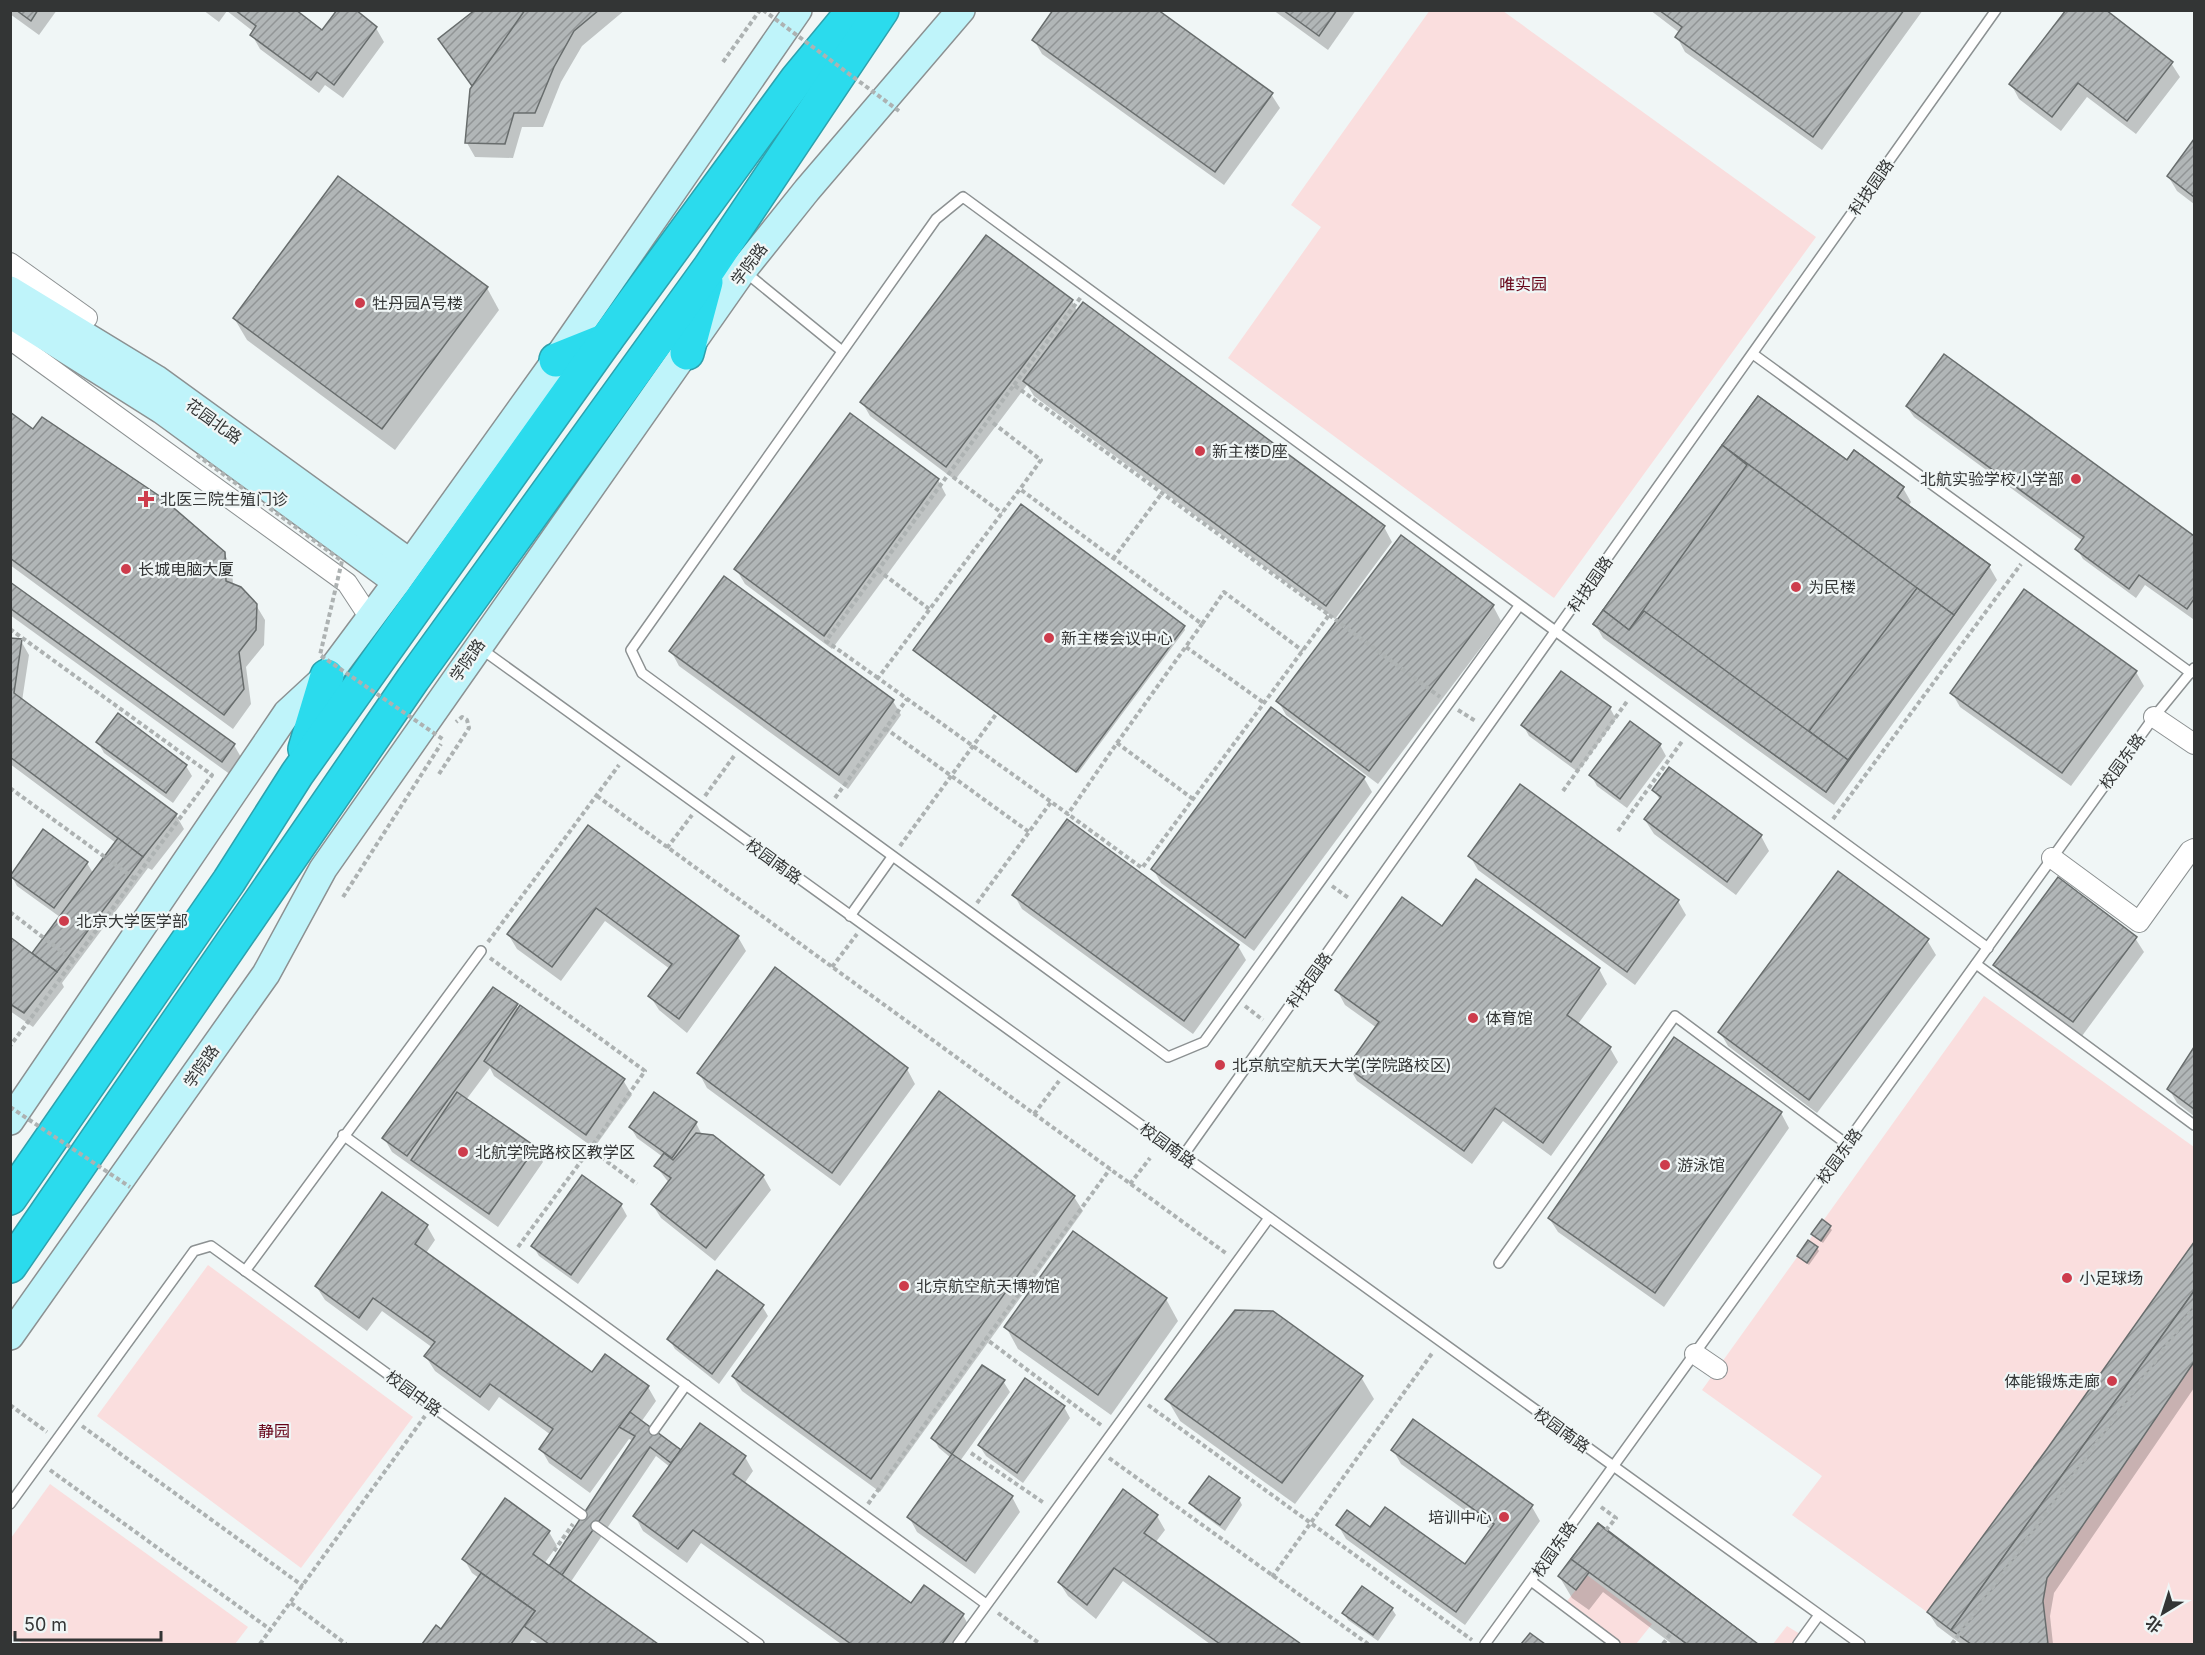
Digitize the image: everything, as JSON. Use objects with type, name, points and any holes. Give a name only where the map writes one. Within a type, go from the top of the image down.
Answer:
[{"type":"highway","points":[[797,79],[832,10]]},
{"type":"highway","points":[[10,1198],[229,880],[297,774],[606,340],[797,79],[854,10]]},
{"type":"highway","name":"学院路","points":[[10,1266],[413,679],[710,267],[851,53],[882,10]]},
{"type":"highway","points":[[851,53],[900,10]]},
{"type":"highway","points":[[687,353],[710,267]]},
{"type":"highway","points":[[556,360],[606,340]]},
{"type":"highway","points":[[297,774],[327,676]]},
{"type":"street","points":[[10,1121],[287,713],[327,676],[404,572],[556,360],[798,10]]},
{"type":"street","name":"学院路","points":[[10,1336],[266,974],[323,869],[477,646],[687,353],[743,270],[807,190],[961,10]]},
{"type":"street","points":[[10,263],[87,318]]},
{"type":"street","name":"花园北路","points":[[10,290],[156,379],[404,572]]},
{"type":"street","name":"花园北路","points":[[10,314],[162,410],[404,572]]},
{"type":"street","points":[[10,339],[347,583],[370,618]]},
{"type":"street","points":[[2154,717],[2194,744]]},
{"type":"street","points":[[2052,858],[2139,922],[2190,851],[2194,849]]},
{"type":"street","points":[[1695,1354],[1717,1369]]},
{"type":"lane","name":"科技园路","points":[[1183,1156],[1996,10]]},
{"type":"lane","points":[[1519,606],[1203,1042],[1168,1058],[642,673],[631,650],[936,219],[963,197],[1988,948]]},
{"type":"lane","points":[[743,270],[842,351]]},
{"type":"lane","points":[[1753,354],[2193,671]]},
{"type":"lane","name":"校园南路","points":[[477,646],[1860,1644]]},
{"type":"lane","name":"校园东路","points":[[1485,1644],[1848,1145],[2154,717],[2193,671]]},
{"type":"lane","points":[[850,916],[892,857]]},
{"type":"lane","points":[[245,1271],[343,1135],[481,951]]},
{"type":"lane","points":[[1976,964],[2194,1125]]},
{"type":"lane","points":[[1499,1263],[1675,1016],[1848,1145]]},
{"type":"lane","points":[[343,1135],[986,1604]]},
{"type":"lane","points":[[958,1644],[1269,1218]]},
{"type":"lane","name":"校园中路","points":[[72,1419],[194,1251],[211,1246],[581,1515]]},
{"type":"lane","points":[[654,1430],[686,1385]]},
{"type":"lane","points":[[10,1504],[72,1419]]},
{"type":"lane","points":[[596,1526],[759,1644]]},
{"type":"lane","points":[[1531,1581],[1615,1644]]},
{"type":"lane","points":[[1798,1644],[1819,1615]]},
{"type":"path","points":[[723,62],[762,10],[899,111]]},
{"type":"path","points":[[1088,288],[826,641],[1142,868],[1329,615]]},
{"type":"path","points":[[1014,385],[1486,729]]},
{"type":"path","points":[[878,678],[1041,460],[993,423]]},
{"type":"path","points":[[197,455],[342,561],[320,655],[444,740]]},
{"type":"path","points":[[953,477],[1002,513]]},
{"type":"path","points":[[1020,489],[1202,624]]},
{"type":"path","points":[[1113,559],[1162,493]]},
{"type":"path","points":[[1825,829],[2028,554]]},
{"type":"path","points":[[878,570],[929,609]]},
{"type":"path","points":[[1068,814],[1224,592],[1303,651]]},
{"type":"path","points":[[10,628],[212,775],[10,1046]]},
{"type":"path","points":[[1186,646],[1264,703]]},
{"type":"path","points":[[1563,791],[1636,690]]},
{"type":"path","points":[[828,809],[907,699]]},
{"type":"path","points":[[903,841],[997,713]]},
{"type":"path","points":[[343,897],[456,721],[462,717],[467,720],[469,729],[439,774]]},
{"type":"path","points":[[885,728],[1029,832]]},
{"type":"path","points":[[1617,831],[1690,730]]},
{"type":"path","points":[[1117,743],[1193,799]]},
{"type":"path","points":[[511,1257],[645,1071],[481,951],[626,754]]},
{"type":"path","points":[[10,788],[135,879]]},
{"type":"path","points":[[597,796],[1237,1261]]},
{"type":"path","points":[[969,913],[1051,802]]},
{"type":"path","points":[[1322,878],[1361,907]]},
{"type":"path","points":[[10,912],[74,961]]},
{"type":"path","points":[[831,967],[864,925]]},
{"type":"path","points":[[1235,998],[1274,1028]]},
{"type":"path","points":[[1034,1114],[1066,1071]]},
{"type":"path","points":[[10,1107],[130,1187]]},
{"type":"path","points":[[590,1149],[637,1184]]},
{"type":"path","points":[[1130,1184],[1150,1158]]},
{"type":"path","points":[[861,1513],[1110,1169]]},
{"type":"path","points":[[1952,1644],[2194,1307]]},
{"type":"path","points":[[986,1339],[1112,1433]]},
{"type":"path","points":[[1272,1577],[1309,1522],[1440,1342]]},
{"type":"path","points":[[1137,1398],[1478,1644]]},
{"type":"path","points":[[10,1405],[57,1439]]},
{"type":"path","points":[[260,1644],[432,1406]]},
{"type":"path","points":[[72,1419],[303,1586]]},
{"type":"path","points":[[1099,1450],[1272,1577],[1368,1644]]},
{"type":"path","points":[[971,1453],[1055,1511]]},
{"type":"path","points":[[40,1463],[271,1630]]},
{"type":"path","points":[[1601,1507],[1616,1518],[1606,1530]]},
{"type":"path","points":[[554,1551],[581,1515]]},
{"type":"path","points":[[291,1603],[346,1644]]},
{"type":"path","points":[[986,1604],[1040,1644]]},
{"type":"path","points":[[1663,1644],[1672,1632]]},
{"type":"green space","name":"唯实园","points":[[1430,10],[1503,11],[1816,237],[1554,598],[1228,358],[1321,227],[1291,205]]},
{"type":"green space","points":[[1984,996],[2194,1147],[2194,1242],[2047,1449],[1927,1612],[1792,1515],[1822,1476],[1702,1390]]},
{"type":"green space","name":"静园","points":[[208,1265],[413,1417],[301,1568],[97,1416]]},
{"type":"green space","points":[[2194,1362],[2194,1644],[2048,1644],[2043,1601],[2047,1578]]},
{"type":"green space","points":[[50,1484],[248,1627],[235,1644],[23,1644],[11,1635],[11,1538]]},
{"type":"green space","points":[[1587,1575],[1652,1624],[1636,1644],[1619,1644],[1591,1620],[1587,1621],[1565,1604]]},
{"type":"green space","points":[[1787,1626],[1800,1634],[1792,1644],[1773,1644]]},
{"type":"building","points":[[16,10],[38,10],[31,21]]},
{"type":"building","points":[[235,10],[296,10],[322,30],[337,10],[356,10],[377,27],[334,85],[317,72],[311,80],[250,35],[256,26]]},
{"type":"building","points":[[475,10],[542,10],[512,53],[472,86],[438,39]]},
{"type":"building","points":[[525,10],[599,10],[574,31],[554,67],[535,113],[514,113],[505,144],[465,143],[470,89]]},
{"type":"building","points":[[1053,10],[1158,10],[1273,93],[1215,172],[1032,40]]},
{"type":"building","points":[[1283,10],[1337,10],[1319,36]]},
{"type":"building","points":[[1659,10],[1904,10],[1813,137],[1675,37],[1682,27]]},
{"type":"building","points":[[2066,10],[2106,10],[2173,62],[2127,121],[2078,83],[2052,117],[2009,84]]},
{"type":"building","points":[[2194,139],[2194,197],[2167,176]]},
{"type":"building","name":"牡丹园A号楼","points":[[338,176],[488,287],[382,429],[233,318]]},
{"type":"building","points":[[986,235],[1073,300],[946,467],[860,402]]},
{"type":"building","name":"新主楼D座","points":[[1083,302],[1385,526],[1326,606],[1023,381]]},
{"type":"building","points":[[1944,354],[2194,536],[2194,599],[2187,609],[2139,575],[2129,589],[2075,549],[2084,537],[1906,406]]},
{"type":"building","name":"为民楼","points":[[1758,396],[1847,460],[1854,450],[1904,487],[1897,497],[1990,565],[1826,792],[1593,624]]},
{"type":"building","points":[[1758,396],[1847,460],[1854,450],[1904,487],[1897,497],[1990,565],[1954,615],[1722,445]]},
{"type":"building","name":"长城电脑大厦","points":[[10,412],[33,429],[42,417],[161,497],[225,552],[226,581],[241,587],[257,604],[256,630],[239,652],[244,689],[224,715],[10,558]]},
{"type":"building","points":[[850,413],[939,479],[824,636],[734,569]]},
{"type":"building","points":[[1722,445],[1747,465],[1629,630],[1603,610]]},
{"type":"building","name":"新主楼会议中心","points":[[1021,504],[1185,626],[1076,772],[913,650]]},
{"type":"building","points":[[1401,535],[1494,605],[1369,771],[1276,701]]},
{"type":"building","points":[[724,576],[894,700],[839,775],[669,651]]},
{"type":"building","points":[[10,582],[235,744],[222,762],[10,608]]},
{"type":"building","points":[[1917,588],[1954,615],[1848,760],[1809,731]]},
{"type":"building","points":[[2024,589],[2137,671],[2062,773],[1950,693]]},
{"type":"building","points":[[1603,610],[1629,630],[1644,611],[1848,760],[1826,792],[1593,624]]},
{"type":"building","points":[[10,638],[22,639],[14,693],[177,814],[143,857],[10,757]]},
{"type":"building","points":[[1561,671],[1611,707],[1571,762],[1521,725]]},
{"type":"building","points":[[1271,707],[1365,777],[1245,938],[1151,869]]},
{"type":"building","points":[[118,713],[187,765],[166,793],[96,742]]},
{"type":"building","points":[[1630,721],[1661,744],[1620,799],[1589,775]]},
{"type":"building","points":[[1669,767],[1762,835],[1727,882],[1644,819],[1661,797],[1652,790]]},
{"type":"building","points":[[1520,784],[1679,900],[1627,972],[1468,856]]},
{"type":"building","points":[[1067,819],[1239,945],[1184,1021],[1012,895]]},
{"type":"building","points":[[588,825],[739,936],[679,1019],[648,996],[672,964],[596,908],[552,967],[507,934]]},
{"type":"building","points":[[43,829],[88,862],[54,908],[10,876]]},
{"type":"building","points":[[118,838],[143,857],[57,972],[32,953]]},
{"type":"building","points":[[1838,871],[1929,939],[1809,1100],[1718,1032]]},
{"type":"building","points":[[2058,877],[2137,937],[2073,1022],[1993,965]]},
{"type":"building","name":"体育馆","points":[[1476,879],[1600,968],[1567,1015],[1611,1047],[1543,1143],[1495,1108],[1464,1151],[1347,1067],[1379,1022],[1335,990],[1402,897],[1442,926]]},
{"type":"building","points":[[10,937],[57,972],[24,1013],[10,1004]]},
{"type":"building","points":[[775,967],[908,1068],[832,1173],[697,1073]]},
{"type":"building","points":[[493,987],[518,1004],[407,1156],[382,1138]]},
{"type":"building","points":[[520,1005],[625,1079],[586,1135],[484,1061]]},
{"type":"building","name":"游泳馆","points":[[1674,1037],[1782,1112],[1655,1293],[1548,1218]]},
{"type":"building","points":[[2194,1047],[2194,1109],[2167,1089]]},
{"type":"building","name":"北京航空航天博物馆","points":[[939,1091],[1075,1196],[871,1479],[732,1376]]},
{"type":"building","points":[[457,1092],[536,1147],[489,1214],[411,1160]]},
{"type":"building","points":[[654,1092],[697,1122],[672,1158],[629,1127]]},
{"type":"building","points":[[696,1133],[713,1135],[764,1175],[706,1248],[651,1204],[671,1178],[654,1166],[664,1153],[673,1160]]},
{"type":"building","points":[[582,1175],[622,1204],[571,1275],[531,1246]]},
{"type":"building","points":[[382,1192],[428,1225],[415,1244],[592,1372],[605,1354],[649,1386],[581,1479],[539,1449],[553,1429],[490,1384],[480,1397],[424,1356],[435,1342],[373,1298],[359,1318],[315,1286]]},
{"type":"building","points":[[1822,1219],[1831,1226],[1821,1241],[1811,1234]]},
{"type":"building","points":[[1073,1231],[1167,1298],[1098,1395],[1004,1327]]},
{"type":"building","points":[[1808,1240],[1818,1247],[1807,1263],[1797,1256]]},
{"type":"building","name":"体能锻炼走廊","points":[[2194,1242],[2194,1291],[1951,1630],[1927,1612],[2047,1449]]},
{"type":"building","points":[[717,1270],[764,1305],[712,1374],[667,1339]]},
{"type":"building","points":[[2194,1291],[2194,1362],[2047,1578],[2043,1601],[2048,1644],[1971,1644],[1951,1630]]},
{"type":"building","points":[[1235,1310],[1273,1311],[1363,1376],[1282,1483],[1165,1399]]},
{"type":"building","points":[[982,1365],[1005,1380],[952,1454],[931,1438]]},
{"type":"building","points":[[1025,1378],[1065,1406],[1017,1473],[978,1445]]},
{"type":"building","points":[[630,1412],[681,1450],[671,1463],[650,1447],[562,1575],[549,1566],[635,1436],[619,1427]]},
{"type":"building","name":"培训中心","points":[[1413,1419],[1533,1505],[1456,1612],[1336,1525],[1347,1510],[1370,1527],[1385,1507],[1465,1564],[1494,1524],[1391,1450]]},
{"type":"building","points":[[700,1423],[746,1456],[733,1474],[911,1603],[924,1585],[964,1614],[942,1644],[851,1644],[693,1530],[678,1549],[633,1516]]},
{"type":"building","points":[[952,1454],[1013,1496],[966,1561],[907,1517]]},
{"type":"building","points":[[1209,1476],[1240,1498],[1220,1525],[1189,1503]]},
{"type":"building","points":[[1123,1489],[1158,1515],[1144,1533],[1301,1644],[1220,1644],[1114,1568],[1087,1605],[1058,1582]]},
{"type":"building","points":[[505,1498],[550,1531],[533,1554],[658,1644],[549,1644],[524,1626],[535,1611],[462,1559]]},
{"type":"building","points":[[1598,1523],[1744,1634],[1737,1644],[1687,1644],[1590,1571],[1576,1590],[1558,1576]]},
{"type":"building","points":[[1598,1523],[1758,1644],[1687,1644],[1571,1559]]},
{"type":"building","points":[[481,1573],[535,1611],[511,1644],[422,1644],[436,1625],[441,1629]]},
{"type":"building","points":[[1362,1586],[1393,1608],[1373,1635],[1342,1613]]},
{"type":"building","points":[[1530,1633],[1545,1644],[1521,1644]]},
{"type":"place","name":"牡丹园A号楼","points":[[360,303]]},
{"type":"place","name":"新主楼D座","points":[[1200,451]]},
{"type":"place","name":"北航实验学校小学部","points":[[2076,479]]},
{"type":"place","name":"北医三院生殖门诊","points":[[146,499]]},
{"type":"place","name":"长城电脑大厦","points":[[126,569]]},
{"type":"place","name":"为民楼","points":[[1796,587]]},
{"type":"place","name":"新主楼会议中心","points":[[1049,638]]},
{"type":"place","name":"北京大学医学部","points":[[64,921]]},
{"type":"place","name":"体育馆","points":[[1473,1018]]},
{"type":"place","name":"北京航空航天大学(学院路校区)","points":[[1220,1065]]},
{"type":"place","name":"北航学院路校区教学区","points":[[463,1152]]},
{"type":"place","name":"游泳馆","points":[[1665,1165]]},
{"type":"place","name":"小足球场","points":[[2067,1278]]},
{"type":"place","name":"北京航空航天博物馆","points":[[904,1286]]},
{"type":"place","name":"体能锻炼走廊","points":[[2112,1381]]},
{"type":"place","name":"培训中心","points":[[1504,1517]]}]
